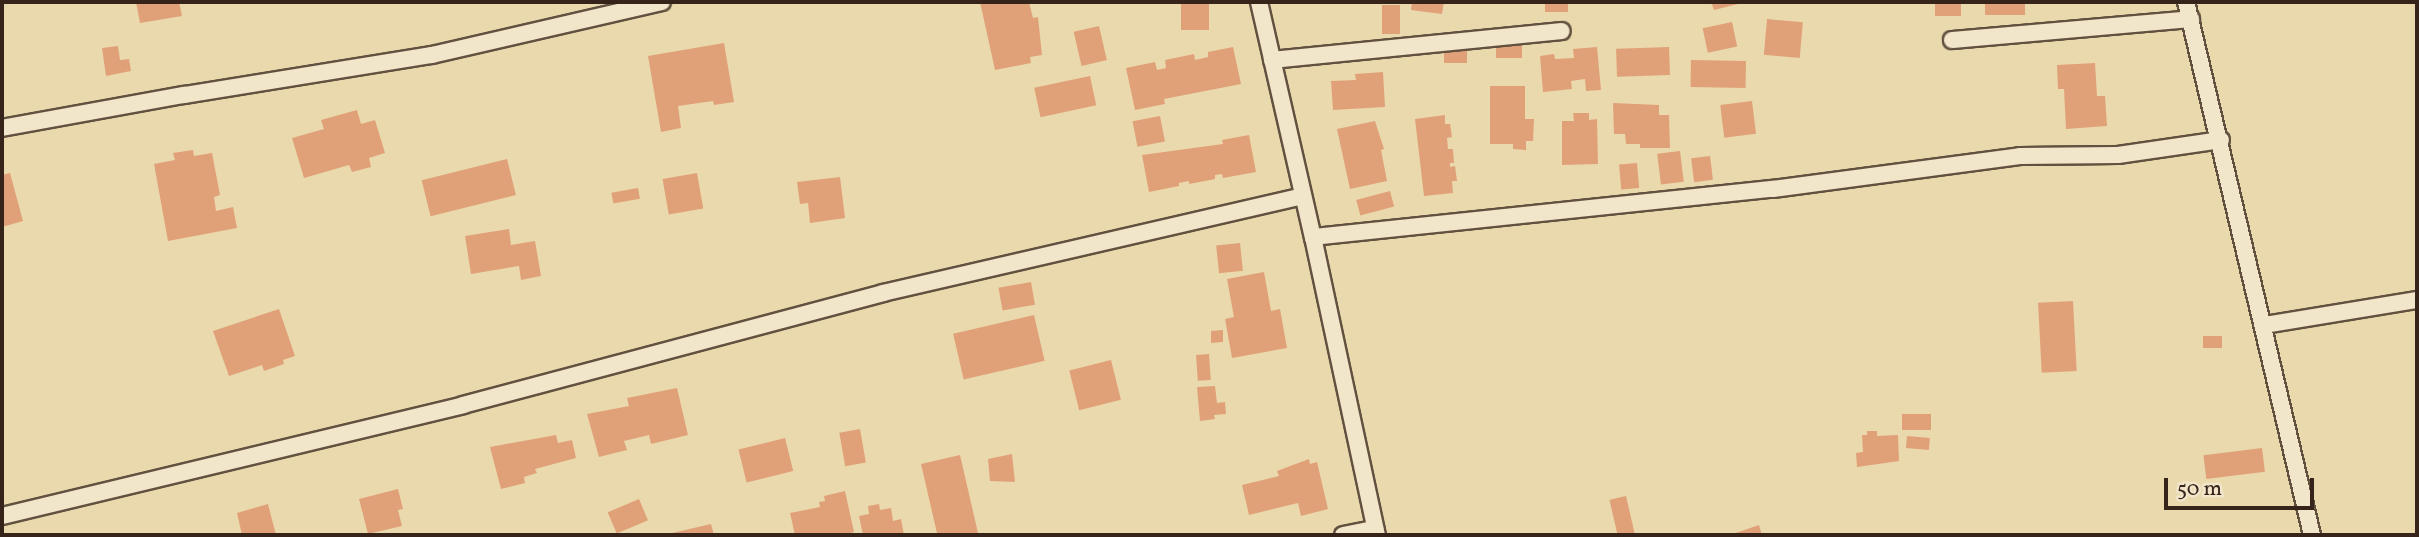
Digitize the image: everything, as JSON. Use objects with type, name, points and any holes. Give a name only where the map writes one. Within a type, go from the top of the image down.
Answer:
[{"type":"street","points":[[2,128],[432,55],[662,2]]},
{"type":"street","points":[[1259,2],[1376,532],[1343,535]]},
{"type":"street","points":[[2186,2],[2221,140],[2312,535]]},
{"type":"street","points":[[1952,40],[2191,19]]},
{"type":"street","points":[[1272,60],[1562,31]]},
{"type":"street","points":[[1313,237],[1773,189],[2020,156],[2118,155],[2221,140]]},
{"type":"street","points":[[2,516],[463,405],[883,293],[1303,196]]},
{"type":"street","points":[[2264,325],[2417,300]]},
{"type":"building","points":[[136,2],[179,2],[182,16],[140,23]]},
{"type":"building","points":[[980,2],[1029,2],[1033,18],[1038,17],[1042,55],[1030,57],[1031,63],[995,70]]},
{"type":"building","points":[[1181,2],[1209,2],[1209,30],[1181,30]]},
{"type":"building","points":[[1412,2],[1444,2],[1442,14],[1411,10]]},
{"type":"building","points":[[1545,2],[1568,2],[1568,12],[1545,12]]},
{"type":"building","points":[[1711,2],[1742,2],[1742,3],[1714,10]]},
{"type":"building","points":[[1935,2],[1961,2],[1961,16],[1935,16]]},
{"type":"building","points":[[1985,2],[2025,2],[2025,15],[1985,15]]},
{"type":"building","points":[[1382,5],[1400,5],[1400,34],[1382,34]]},
{"type":"building","points":[[1767,19],[1803,22],[1800,58],[1764,55]]},
{"type":"building","points":[[1732,22],[1737,46],[1708,53],[1703,28]]},
{"type":"building","points":[[1099,26],[1107,60],[1082,66],[1074,32]]},
{"type":"building","points":[[724,43],[734,102],[714,105],[713,101],[678,106],[681,128],[661,132],[648,56]]},
{"type":"building","points":[[1496,44],[1522,44],[1522,58],[1496,58]]},
{"type":"building","points":[[118,46],[120,60],[129,59],[131,71],[106,76],[102,48]]},
{"type":"building","points":[[1233,47],[1241,84],[1164,99],[1165,104],[1135,110],[1126,68],[1155,62],[1157,70],[1166,68],[1165,60],[1194,54],[1195,60],[1208,57],[1208,52]]},
{"type":"building","points":[[1597,47],[1601,90],[1586,91],[1585,79],[1571,81],[1572,89],[1543,92],[1540,56],[1554,54],[1555,59],[1574,58],[1573,49]]},
{"type":"building","points":[[1669,47],[1670,75],[1617,77],[1616,49]]},
{"type":"building","points":[[1444,50],[1467,50],[1467,63],[1444,63]]},
{"type":"building","points":[[1691,60],[1746,61],[1746,88],[1691,87]]},
{"type":"building","points":[[2095,63],[2097,96],[2105,96],[2107,126],[2066,129],[2064,89],[2058,89],[2057,65]]},
{"type":"building","points":[[1383,72],[1385,107],[1333,110],[1331,81],[1356,80],[1355,74]]},
{"type":"building","points":[[1090,76],[1096,105],[1040,117],[1034,88]]},
{"type":"building","points":[[1490,86],[1525,86],[1525,119],[1534,119],[1533,141],[1526,141],[1526,150],[1513,149],[1513,144],[1490,144]]},
{"type":"building","points":[[1752,101],[1756,134],[1724,138],[1720,105]]},
{"type":"building","points":[[1613,103],[1659,105],[1659,115],[1669,115],[1670,148],[1640,148],[1640,144],[1626,144],[1625,134],[1614,134]]},
{"type":"building","points":[[357,110],[361,124],[375,120],[385,153],[369,158],[371,167],[352,172],[349,165],[304,178],[292,138],[324,129],[321,120]]},
{"type":"building","points":[[1573,113],[1589,113],[1589,120],[1597,119],[1598,164],[1562,165],[1562,121],[1574,121]]},
{"type":"building","points":[[1445,115],[1445,124],[1450,124],[1452,137],[1447,138],[1448,149],[1453,149],[1454,163],[1450,163],[1450,167],[1455,166],[1457,181],[1452,181],[1453,193],[1424,196],[1415,119]]},
{"type":"building","points":[[1160,116],[1165,142],[1137,147],[1133,121]]},
{"type":"building","points":[[1375,121],[1384,149],[1381,150],[1387,181],[1350,189],[1337,129]]},
{"type":"building","points":[[1249,135],[1256,172],[1223,178],[1222,174],[1215,175],[1215,179],[1189,184],[1189,181],[1179,183],[1179,186],[1149,192],[1142,155],[1223,144],[1222,140]]},
{"type":"building","points":[[193,150],[194,156],[212,153],[220,195],[214,197],[216,211],[233,207],[237,228],[168,241],[154,164],[175,160],[173,153]]},
{"type":"building","points":[[1680,151],[1684,182],[1661,185],[1657,154]]},
{"type":"building","points":[[1710,156],[1713,180],[1694,182],[1691,158]]},
{"type":"building","points":[[507,159],[516,195],[431,216],[422,180]]},
{"type":"building","points":[[1637,163],[1639,188],[1621,189],[1619,165]]},
{"type":"building","points":[[10,173],[23,221],[2,227],[2,175]]},
{"type":"building","points":[[697,173],[703,208],[669,215],[663,179]]},
{"type":"building","points":[[840,177],[845,218],[810,223],[808,203],[800,204],[797,182]]},
{"type":"building","points":[[638,188],[640,199],[613,204],[611,193]]},
{"type":"building","points":[[1390,191],[1394,206],[1360,216],[1356,200]]},
{"type":"building","points":[[509,229],[511,245],[535,241],[541,276],[521,280],[519,266],[471,274],[465,236]]},
{"type":"building","points":[[1240,243],[1243,271],[1219,273],[1216,246]]},
{"type":"building","points":[[1264,272],[1271,311],[1280,309],[1287,348],[1232,358],[1225,319],[1234,317],[1227,279]]},
{"type":"building","points":[[1031,282],[1035,305],[1002,310],[999,288]]},
{"type":"building","points":[[2073,301],[2077,371],[2042,373],[2038,303]]},
{"type":"building","points":[[279,309],[295,356],[283,360],[284,364],[264,371],[262,365],[229,376],[213,331]]},
{"type":"building","points":[[1034,315],[1045,361],[964,379],[953,334]]},
{"type":"building","points":[[1223,330],[1223,342],[1211,343],[1211,331]]},
{"type":"building","points":[[2203,336],[2222,336],[2222,348],[2203,348]]},
{"type":"building","points":[[1209,354],[1211,380],[1198,381],[1196,355]]},
{"type":"building","points":[[1111,360],[1121,400],[1079,410],[1069,370]]},
{"type":"building","points":[[1215,386],[1217,403],[1225,402],[1226,414],[1214,415],[1215,419],[1200,421],[1197,387]]},
{"type":"building","points":[[677,388],[688,435],[651,444],[649,435],[624,441],[627,450],[599,457],[587,414],[629,406],[627,398]]},
{"type":"building","points":[[1902,414],[1931,414],[1931,430],[1902,430]]},
{"type":"building","points":[[860,429],[866,462],[845,466],[839,433]]},
{"type":"building","points":[[1867,431],[1877,431],[1877,436],[1898,435],[1899,461],[1857,467],[1856,453],[1863,452],[1862,435],[1867,435]]},
{"type":"building","points":[[556,435],[558,443],[572,440],[576,458],[535,469],[537,473],[524,477],[525,483],[501,489],[490,447]]},
{"type":"building","points":[[1907,436],[1930,438],[1929,450],[1906,448]]},
{"type":"building","points":[[785,438],[793,471],[747,483],[738,450]]},
{"type":"building","points":[[2262,448],[2265,472],[2206,479],[2203,455]]},
{"type":"building","points":[[1012,454],[1015,482],[990,481],[988,459]]},
{"type":"building","points":[[960,455],[978,535],[937,535],[921,464]]},
{"type":"building","points":[[1309,459],[1310,464],[1317,462],[1328,509],[1301,516],[1298,503],[1249,515],[1242,485],[1279,476],[1277,471]]},
{"type":"building","points":[[398,489],[403,509],[398,510],[402,526],[368,534],[359,499]]},
{"type":"building","points":[[845,491],[854,532],[842,535],[795,535],[790,513],[820,507],[819,502],[825,501],[824,496]]},
{"type":"building","points":[[1626,496],[1635,535],[1618,535],[1609,500]]},
{"type":"building","points":[[639,499],[648,520],[617,533],[608,512]]},
{"type":"building","points":[[268,504],[276,535],[242,535],[237,513]]},
{"type":"building","points":[[879,504],[880,510],[891,508],[893,521],[901,519],[904,535],[863,535],[859,516],[869,514],[868,506]]},
{"type":"building","points":[[711,524],[714,535],[668,535],[668,534]]},
{"type":"building","points":[[1759,525],[1762,535],[1730,535]]}]
